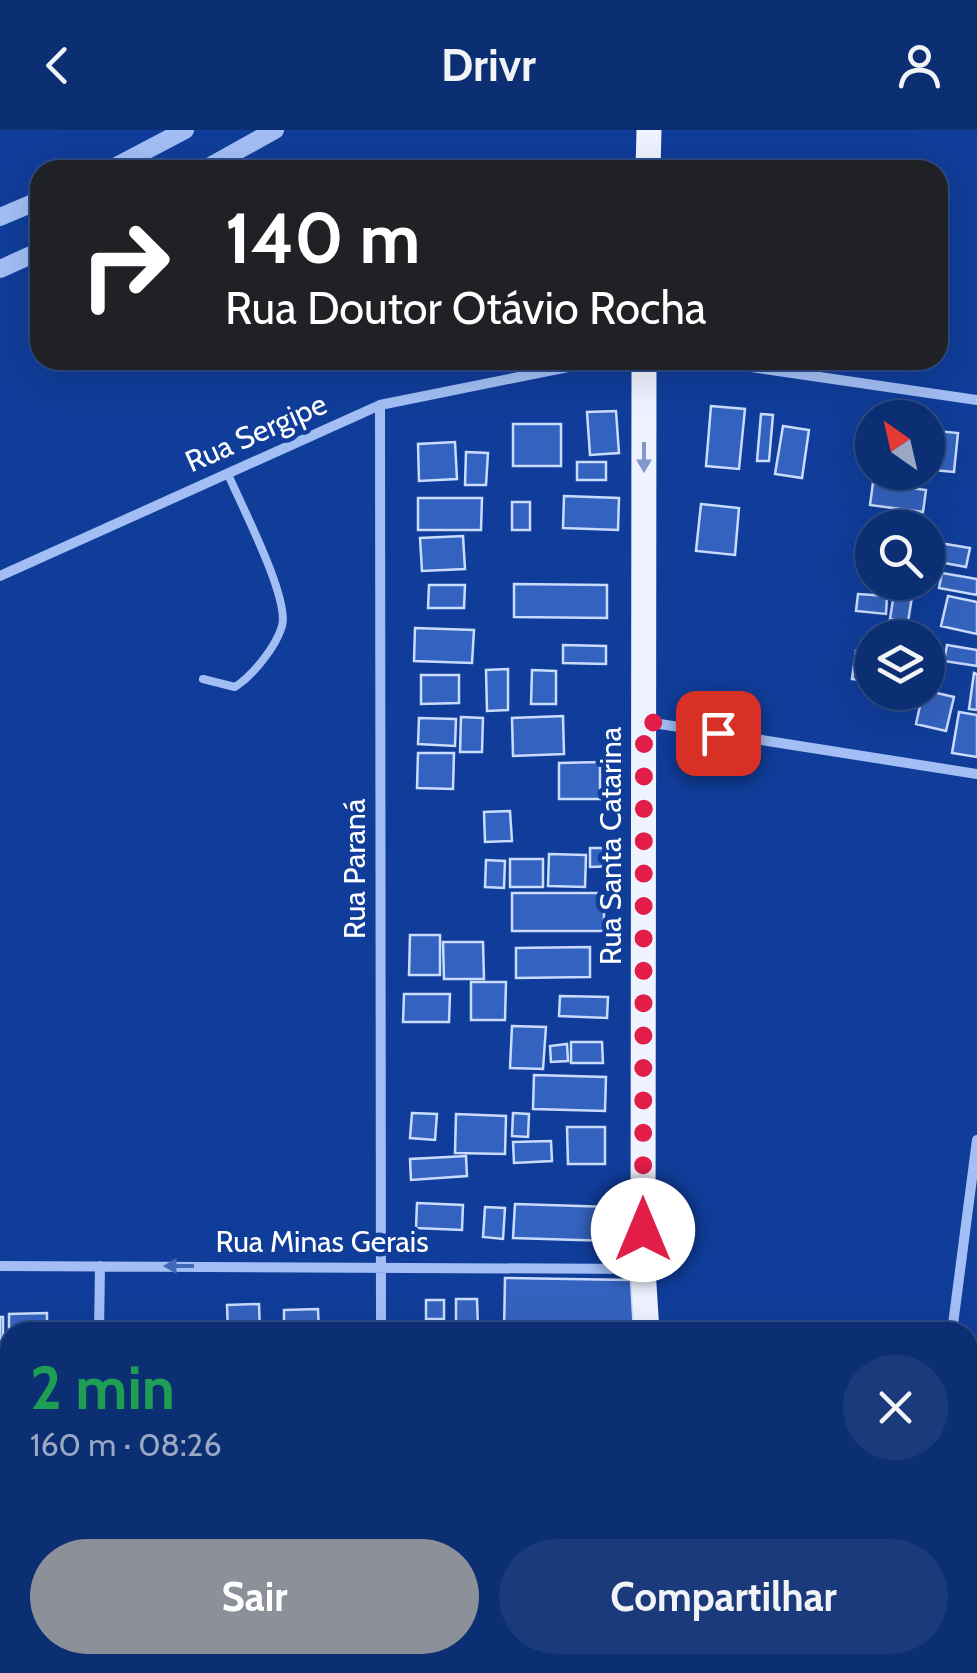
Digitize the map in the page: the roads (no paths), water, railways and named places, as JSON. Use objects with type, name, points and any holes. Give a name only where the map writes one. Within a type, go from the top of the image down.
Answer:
[{"type":"main road","points":[[648,160],[649,130]]},
{"type":"main road","name":"Rua Santa Catarina","points":[[644,370],[643,1269],[646,1322]]},
{"type":"street","points":[[128,160],[185,130]]},
{"type":"street","points":[[221,160],[274,130]]},
{"type":"street","points":[[0,217],[30,204]]},
{"type":"street","points":[[0,269],[30,255]]},
{"type":"street","name":"Rua Sergipe","points":[[0,576],[380,405],[553,370]]},
{"type":"street","points":[[771,370],[977,400]]},
{"type":"street","name":"Rua Paraná","points":[[380,405],[381,1322]]},
{"type":"street","points":[[644,721],[977,774]]},
{"type":"street","points":[[953,1322],[977,1140]]},
{"type":"street","name":"Rua Minas Gerais","points":[[0,1266],[643,1269]]},
{"type":"street","points":[[100,1266],[100,1322]]},
{"type":"lane","points":[[203,678],[235,686],[244,681],[252,675],[283,625],[281,604],[260,544],[228,474]]}]
